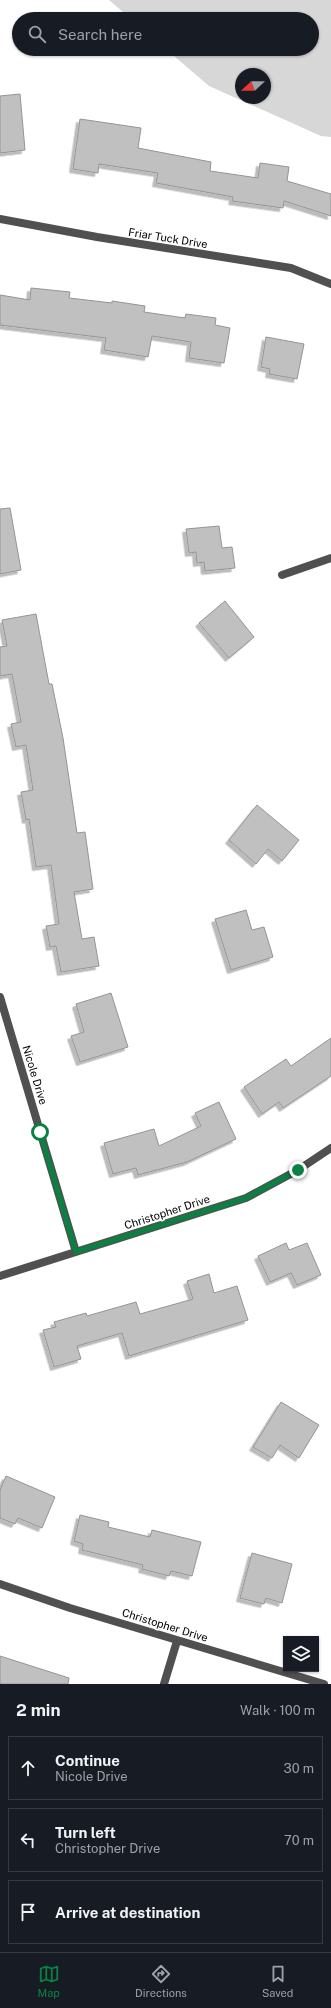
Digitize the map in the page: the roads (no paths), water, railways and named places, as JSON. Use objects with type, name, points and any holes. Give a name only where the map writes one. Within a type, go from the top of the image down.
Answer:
[{"type":"street","name":"Friar Tuck Drive","points":[[0,218],[97,237],[291,268],[331,284]]},
{"type":"street","points":[[282,575],[331,558]]},
{"type":"street","name":"Nicole Drive","points":[[0,997],[76,1252]]},
{"type":"street","name":"Christopher Drive","points":[[0,1276],[246,1198],[298,1170],[331,1148]]},
{"type":"street","name":"Christopher Drive","points":[[0,1584],[70,1608],[324,1684]]},
{"type":"street","points":[[164,1684],[177,1641]]}]
